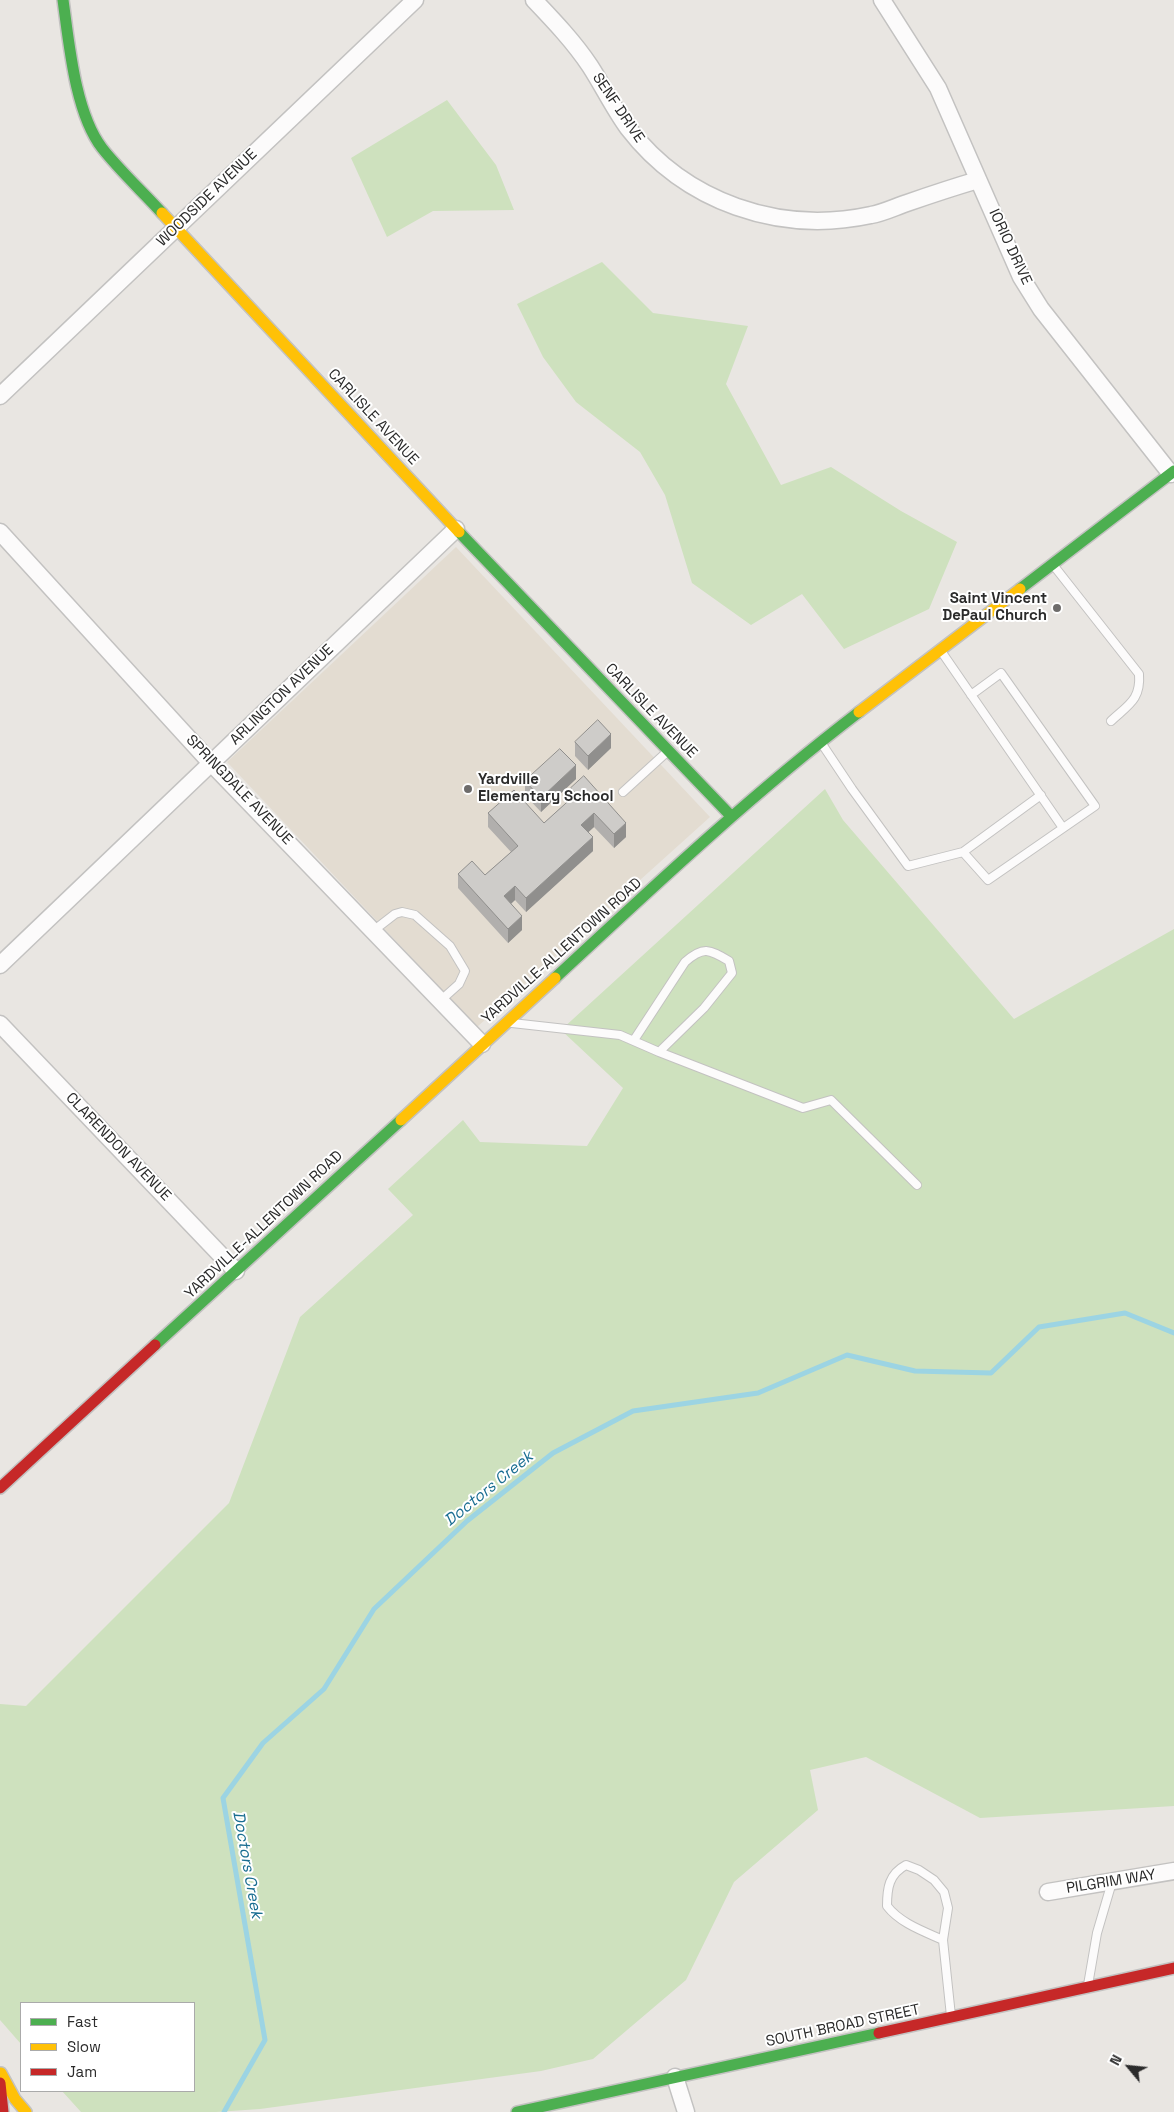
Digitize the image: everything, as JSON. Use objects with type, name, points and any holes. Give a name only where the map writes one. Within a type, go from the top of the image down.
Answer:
[{"type":"main road","name":"CARLISLE AVENUE","points":[[62,0],[79,96],[90,130],[101,147],[456,529],[731,816]]},
{"type":"main road","name":"YARDVILLE-ALLENTOWN ROAD","points":[[0,1488],[731,816],[820,742],[1172,473]]},
{"type":"main road","name":"SOUTH BROAD STREET","points":[[518,2112],[1174,1968]]},
{"type":"main road","points":[[0,2070],[15,2098],[26,2112]]},
{"type":"main road","points":[[0,2083],[3,2112]]},
{"type":"street","name":"WOODSIDE AVENUE","points":[[0,396],[415,0]]},
{"type":"street","name":"SENF DRIVE","points":[[534,0],[562,30],[589,65],[628,127],[649,152],[674,174],[697,190],[727,204],[754,213],[782,219],[811,222],[840,220],[872,215],[978,180]]},
{"type":"street","name":"IORIO DRIVE","points":[[882,0],[938,88],[1021,277],[1041,309],[1172,473]]},
{"type":"street","name":"ARLINGTON AVENUE","points":[[0,965],[456,529]]},
{"type":"street","name":"SPRINGDALE AVENUE","points":[[0,532],[211,763],[482,1044]]},
{"type":"street","name":"CLARENDON AVENUE","points":[[0,1024],[236,1271]]},
{"type":"street","name":"PILGRIM WAY","points":[[1048,1892],[1174,1871]]},
{"type":"street","points":[[675,2078],[686,2112]]},
{"type":"lane","points":[[1052,564],[1138,674],[1140,685],[1137,696],[1111,721]]},
{"type":"lane","points":[[940,649],[1063,828]]},
{"type":"lane","points":[[963,852],[988,880],[1095,806],[1001,673],[971,695]]},
{"type":"lane","points":[[820,742],[908,866],[963,852],[1041,795]]},
{"type":"lane","points":[[623,792],[668,751]]},
{"type":"lane","points":[[373,931],[395,914],[402,912],[415,915],[450,946],[465,971],[459,984],[440,1001]]},
{"type":"lane","points":[[634,1040],[685,962],[696,952],[702,950],[715,952],[729,961],[732,973],[704,1008],[659,1052]]},
{"type":"lane","points":[[504,1023],[620,1035],[803,1108],[831,1100],[917,1185]]},
{"type":"lane","points":[[943,1940],[906,1922],[893,1914],[887,1906],[890,1881],[896,1870],[906,1865],[919,1870],[934,1880],[944,1892],[948,1908],[943,1940],[951,2018]]},
{"type":"lane","points":[[1087,1987],[1097,1934],[1112,1882]]},
{"type":"shaded area","name":"Yardville Elementary School","points":[[456,547],[710,817],[477,1027],[227,762]]},
{"type":"green space","points":[[447,100],[496,165],[514,210],[433,211],[387,237],[351,158]]},
{"type":"green space","points":[[602,262],[653,313],[748,326],[726,384],[781,485],[831,467],[901,511],[957,542],[929,609],[844,649],[802,594],[751,625],[692,583],[665,495],[640,452],[576,402],[543,357],[517,304]]},
{"type":"green space","points":[[825,789],[843,820],[1014,1019],[1174,929],[1174,1806],[980,1818],[866,1757],[810,1770],[818,1810],[734,1882],[686,1980],[593,2059],[541,2071],[260,2109],[216,2112],[81,2112],[63,2092],[195,2092],[195,2002],[20,2002],[20,2043],[0,2020],[0,1704],[26,1706],[229,1503],[300,1317],[413,1215],[388,1189],[463,1120],[480,1142],[587,1146],[623,1088],[561,1030]]},
{"type":"building","points":[[598,720],[611,734],[588,756],[575,742]]},
{"type":"building","points":[[560,749],[576,765],[541,798],[525,781]]},
{"type":"building","points":[[584,776],[626,823],[614,834],[594,813],[581,825],[593,837],[526,898],[515,886],[504,896],[522,916],[508,929],[458,874],[472,861],[485,875],[518,846],[488,813],[514,790],[544,823],[576,794],[571,788]]},
{"type":"waterway","name":"Doctors Creek","points":[[224,2112],[265,2040],[223,1798],[263,1743],[324,1689],[374,1609],[467,1521],[553,1453],[633,1411],[758,1393],[847,1355],[915,1371],[991,1373],[1039,1327],[1125,1313],[1174,1333]]},
{"type":"traffic: fast","points":[[63,0],[71,56],[79,97],[85,116],[102,148],[162,213]]},
{"type":"traffic: fast","points":[[1020,589],[1174,471]]},
{"type":"traffic: fast","points":[[459,532],[731,816]]},
{"type":"traffic: fast","points":[[555,978],[666,875],[742,808],[859,712]]},
{"type":"traffic: fast","points":[[155,1345],[401,1120]]},
{"type":"traffic: fast","points":[[517,2112],[879,2033]]},
{"type":"traffic: slow","points":[[162,213],[459,532]]},
{"type":"traffic: slow","points":[[859,712],[1020,589]]},
{"type":"traffic: slow","points":[[401,1120],[555,978]]},
{"type":"traffic: slow","points":[[1,2073],[15,2099],[26,2112]]},
{"type":"traffic: jam","points":[[0,1488],[155,1345]]},
{"type":"traffic: jam","points":[[879,2033],[1174,1968]]},
{"type":"traffic: jam","points":[[0,2083],[3,2112]]},
{"type":"place","name":"Saint Vincent DePaul Church","points":[[1057,608]]},
{"type":"place","name":"Yardville Elementary School","points":[[468,789]]}]
